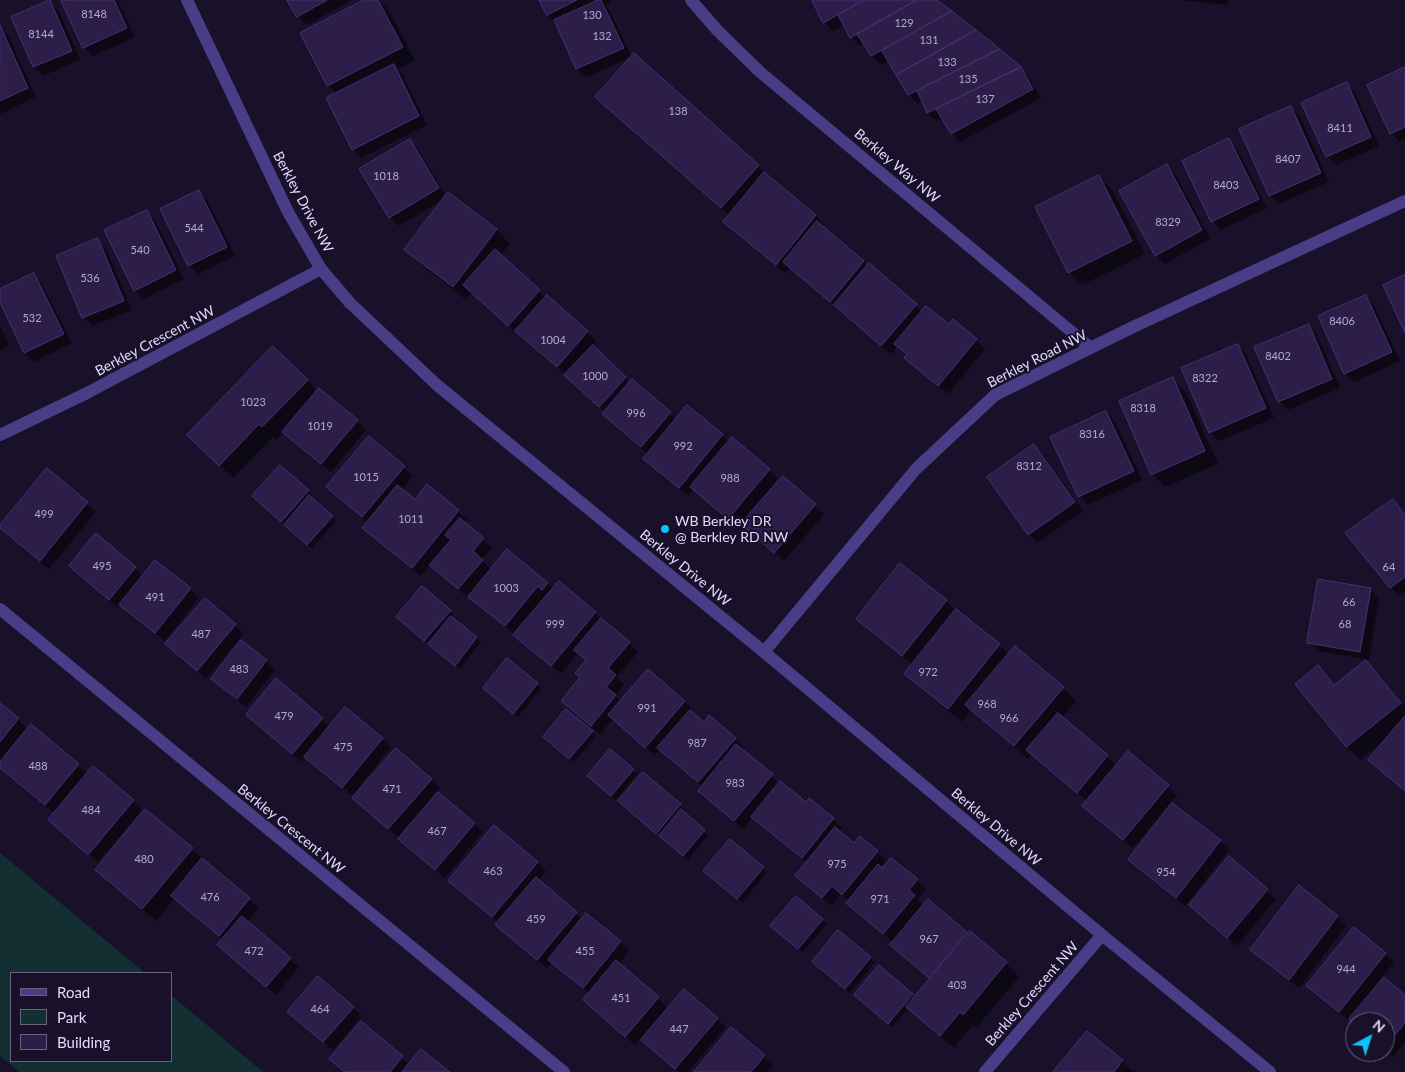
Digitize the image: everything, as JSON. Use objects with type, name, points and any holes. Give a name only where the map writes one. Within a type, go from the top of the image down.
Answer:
[{"type":"street","name":"Berkley Drive NW","points":[[187,0],[288,212],[321,269],[350,303],[437,386],[764,652],[1102,935],[1270,1072]]},
{"type":"street","name":"Berkley Way NW","points":[[691,0],[717,30],[760,72],[1091,348]]},
{"type":"street","name":"Berkley Road NW","points":[[764,652],[916,469],[995,395],[1405,201]]},
{"type":"street","name":"Berkley Crescent NW","points":[[0,435],[88,393],[321,269]]},
{"type":"street","name":"Berkley Crescent NW","points":[[0,609],[564,1072]]},
{"type":"street","name":"Berkley Crescent NW","points":[[985,1072],[1102,935]]},
{"type":"green space","points":[[0,853],[144,972],[10,972],[10,1062],[172,1062],[172,996],[263,1072],[19,1072],[0,1056]]},
{"type":"building","points":[[50,0],[72,51],[33,67],[11,17]]},
{"type":"building","points":[[61,0],[114,0],[127,28],[83,48]]},
{"type":"building","points":[[287,0],[327,0],[297,17]]},
{"type":"building","points":[[364,0],[378,0],[403,47],[327,86],[300,33]]},
{"type":"building","points":[[539,0],[577,0],[547,15]]},
{"type":"building","points":[[601,0],[624,48],[576,69],[554,20]]},
{"type":"building","points":[[864,0],[823,23],[812,1]]},
{"type":"building","points":[[864,0],[917,0],[850,38],[838,15]]},
{"type":"building","points":[[917,0],[937,0],[952,11],[871,56],[857,34]]},
{"type":"building","points":[[952,11],[976,30],[896,75],[882,51]]},
{"type":"building","points":[[0,25],[28,88],[0,101]]},
{"type":"building","points":[[976,30],[1000,49],[908,95],[896,75]]},
{"type":"building","points":[[1000,49],[1021,67],[927,113],[917,91]]},
{"type":"building","points":[[634,53],[759,165],[721,208],[595,97]]},
{"type":"building","points":[[394,64],[419,116],[352,150],[326,98]]},
{"type":"building","points":[[1021,67],[1033,89],[951,134],[936,109]]},
{"type":"building","points":[[1405,67],[1405,127],[1390,134],[1367,85]]},
{"type":"building","points":[[1347,82],[1371,137],[1326,157],[1301,103]]},
{"type":"building","points":[[1291,106],[1321,173],[1269,196],[1239,129]]},
{"type":"building","points":[[1229,138],[1259,199],[1211,222],[1182,161]]},
{"type":"building","points":[[410,139],[439,188],[389,218],[359,169]]},
{"type":"building","points":[[1167,164],[1202,230],[1155,256],[1119,191]]},
{"type":"building","points":[[764,172],[816,215],[776,265],[723,222]]},
{"type":"building","points":[[1099,175],[1132,241],[1068,273],[1035,207]]},
{"type":"building","points":[[199,190],[227,247],[188,266],[160,209]]},
{"type":"building","points":[[448,192],[497,229],[453,287],[404,250]]},
{"type":"building","points":[[147,210],[176,270],[134,291],[104,230]]},
{"type":"building","points":[[817,221],[864,261],[830,302],[783,262]]},
{"type":"building","points":[[98,238],[124,301],[82,318],[56,256]]},
{"type":"building","points":[[495,249],[540,290],[508,326],[463,285]]},
{"type":"building","points":[[869,263],[917,304],[881,346],[834,305]]},
{"type":"building","points":[[34,273],[64,334],[24,353],[0,302],[0,289]]},
{"type":"building","points":[[1405,275],[1405,333],[1383,285]]},
{"type":"building","points":[[547,295],[588,331],[557,367],[515,331]]},
{"type":"building","points":[[1366,295],[1392,352],[1344,374],[1318,316]]},
{"type":"building","points":[[926,306],[949,324],[953,319],[977,339],[938,386],[904,358],[907,354],[894,344]]},
{"type":"building","points":[[1309,324],[1332,379],[1278,402],[1254,347]]},
{"type":"building","points":[[1238,344],[1266,408],[1209,433],[1181,368]]},
{"type":"building","points":[[593,345],[626,377],[599,407],[564,375]]},
{"type":"building","points":[[273,346],[308,380],[262,427],[259,424],[219,466],[187,435]]},
{"type":"building","points":[[1173,377],[1205,451],[1151,475],[1119,401]]},
{"type":"building","points":[[632,379],[671,412],[641,447],[602,414]]},
{"type":"building","points":[[319,388],[358,420],[321,464],[282,432]]},
{"type":"building","points":[[687,405],[723,434],[679,488],[643,459]]},
{"type":"building","points":[[1106,411],[1134,471],[1078,497],[1050,437]]},
{"type":"building","points":[[369,436],[405,466],[362,517],[326,487]]},
{"type":"building","points":[[732,437],[770,469],[728,519],[690,487]]},
{"type":"building","points":[[1034,444],[1075,502],[1028,535],[987,477]]},
{"type":"building","points":[[280,465],[309,490],[281,522],[252,496]]},
{"type":"building","points":[[47,468],[88,502],[40,561],[0,528],[0,525]]},
{"type":"building","points":[[783,476],[816,504],[774,553],[741,524]]},
{"type":"building","points":[[427,484],[459,510],[412,568],[362,528],[397,485],[415,499]]},
{"type":"building","points":[[309,495],[333,516],[307,545],[284,525]]},
{"type":"building","points":[[1393,499],[1405,515],[1405,577],[1390,588],[1345,533]]},
{"type":"building","points":[[460,518],[484,538],[473,551],[483,560],[458,589],[429,565],[451,540],[445,535]]},
{"type":"building","points":[[96,533],[136,567],[109,600],[69,566]]},
{"type":"building","points":[[507,549],[548,583],[542,590],[538,586],[505,626],[468,597]]},
{"type":"building","points":[[155,560],[191,588],[155,633],[119,605]]},
{"type":"building","points":[[900,563],[947,600],[902,656],[856,619]]},
{"type":"building","points":[[1318,579],[1371,588],[1360,652],[1307,643]]},
{"type":"building","points":[[559,581],[596,612],[551,666],[513,635]]},
{"type":"building","points":[[422,586],[451,610],[424,641],[396,617]]},
{"type":"building","points":[[205,598],[236,624],[197,671],[165,644]]},
{"type":"building","points":[[956,609],[1000,644],[948,709],[904,674]]},
{"type":"building","points":[[451,616],[477,637],[455,666],[428,644]]},
{"type":"building","points":[[601,618],[630,642],[608,668],[616,675],[606,687],[616,695],[591,726],[561,701],[580,677],[575,673],[586,660],[574,650]]},
{"type":"building","points":[[241,640],[267,660],[237,699],[211,679]]},
{"type":"building","points":[[1015,646],[1064,687],[1014,746],[965,705]]},
{"type":"building","points":[[507,658],[538,683],[513,714],[483,688]]},
{"type":"building","points":[[1366,660],[1401,703],[1346,747],[1295,684],[1318,665],[1334,685]]},
{"type":"building","points":[[648,669],[685,701],[645,748],[608,715]]},
{"type":"building","points":[[276,678],[323,718],[292,754],[246,715]]},
{"type":"building","points":[[0,703],[19,718],[0,742]]},
{"type":"building","points":[[345,707],[383,738],[342,788],[304,757]]},
{"type":"building","points":[[566,709],[593,731],[569,759],[543,737]]},
{"type":"building","points":[[690,710],[704,722],[709,715],[736,738],[698,782],[657,748]]},
{"type":"building","points":[[1058,713],[1108,755],[1077,793],[1026,750]]},
{"type":"building","points":[[1405,716],[1405,791],[1368,760]]},
{"type":"building","points":[[31,724],[79,764],[45,805],[0,768],[0,762]]},
{"type":"building","points":[[736,744],[773,774],[734,821],[698,791]]},
{"type":"building","points":[[396,748],[432,779],[388,829],[352,798]]},
{"type":"building","points":[[610,749],[634,769],[611,796],[587,776]]},
{"type":"building","points":[[1128,751],[1169,785],[1123,840],[1082,806]]},
{"type":"building","points":[[93,766],[134,800],[88,855],[48,820]]},
{"type":"building","points":[[643,772],[681,804],[656,834],[618,801]]},
{"type":"building","points":[[780,781],[806,802],[809,798],[834,818],[802,858],[751,817]]},
{"type":"building","points":[[438,792],[475,823],[435,870],[398,839]]},
{"type":"building","points":[[1172,803],[1221,840],[1176,898],[1128,860]]},
{"type":"building","points":[[145,809],[193,848],[142,909],[95,870]]},
{"type":"building","points":[[681,809],[705,830],[683,856],[659,836]]},
{"type":"building","points":[[494,825],[538,862],[492,917],[448,881]]},
{"type":"building","points":[[835,827],[854,843],[860,836],[878,851],[842,895],[832,886],[822,898],[795,876]]},
{"type":"building","points":[[730,839],[764,867],[737,899],[703,871]]},
{"type":"building","points":[[1229,856],[1268,889],[1227,938],[1189,905]]},
{"type":"building","points":[[202,858],[250,898],[219,936],[171,896]]},
{"type":"building","points":[[891,858],[918,879],[909,890],[915,895],[883,934],[846,903],[878,864],[882,868]]},
{"type":"building","points":[[536,877],[577,912],[537,960],[495,925]]},
{"type":"building","points":[[1299,885],[1338,916],[1289,980],[1250,950]]},
{"type":"building","points":[[796,896],[823,919],[798,949],[770,926]]},
{"type":"building","points":[[928,899],[967,932],[929,978],[890,945]]},
{"type":"building","points":[[586,913],[621,941],[583,988],[548,960]]},
{"type":"building","points":[[242,916],[291,958],[266,987],[217,945]]},
{"type":"building","points":[[1354,927],[1386,953],[1339,1012],[1306,986]]},
{"type":"building","points":[[838,930],[871,957],[845,989],[812,962]]},
{"type":"building","points":[[970,931],[1007,962],[963,1015],[960,1012],[940,1036],[906,1007]]},
{"type":"building","points":[[616,960],[659,997],[625,1037],[583,1000]]},
{"type":"building","points":[[879,965],[913,994],[888,1024],[854,995]]},
{"type":"building","points":[[318,976],[354,1007],[323,1042],[287,1012]]},
{"type":"building","points":[[1384,977],[1405,995],[1405,1023],[1395,1035],[1395,1012],[1355,1012]]},
{"type":"building","points":[[684,989],[718,1018],[675,1069],[641,1040]]},
{"type":"building","points":[[361,1021],[403,1056],[390,1072],[345,1072],[329,1059]]},
{"type":"building","points":[[731,1027],[765,1055],[751,1072],[694,1072]]},
{"type":"building","points":[[1087,1031],[1123,1060],[1114,1072],[1053,1072]]},
{"type":"building","points":[[421,1049],[450,1072],[402,1072]]},
{"type":"place","name":"WB Berkley DR @ Berkley RD NW","points":[[665,529]]}]
